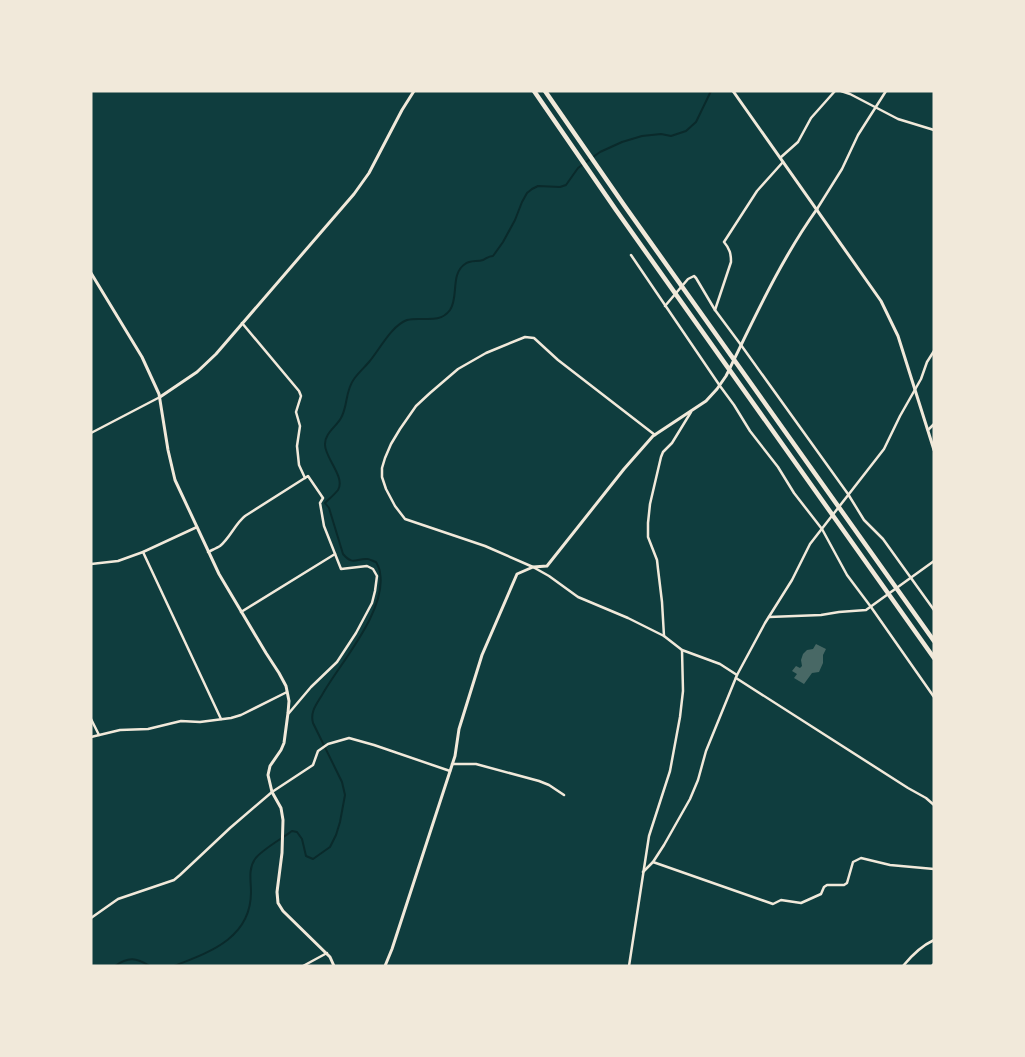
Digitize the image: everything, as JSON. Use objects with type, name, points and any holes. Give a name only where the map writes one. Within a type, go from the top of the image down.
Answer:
[{"type":"highway","points":[[534,91],[616,210],[934,658]]},
{"type":"highway","points":[[545,91],[934,641]]},
{"type":"street","points":[[91,433],[160,398],[197,372],[216,354],[354,194],[369,173],[398,117],[414,91]]},
{"type":"street","points":[[733,91],[881,301],[898,336],[934,450]]},
{"type":"street","points":[[780,158],[798,142],[811,118],[835,91]]},
{"type":"street","points":[[842,91],[898,119],[934,130]]},
{"type":"street","points":[[385,966],[455,756],[459,729],[482,655],[517,574],[533,567],[547,566],[624,469],[655,435],[706,401],[720,386],[777,272],[842,168],[858,134],[886,91]]},
{"type":"street","points":[[715,310],[731,262],[729,248],[724,242],[757,191],[783,162]]},
{"type":"street","points":[[630,255],[750,430],[778,467],[794,493],[822,529],[847,576],[871,606],[934,697]]},
{"type":"street","points":[[91,273],[142,357],[154,381],[160,398],[175,480],[218,574],[286,686],[289,700],[284,743],[270,766],[268,775],[272,792],[281,808],[283,820],[284,836],[277,892],[278,903],[283,912],[327,953],[334,966]]},
{"type":"street","points":[[665,306],[688,279],[694,276],[696,278],[715,310],[848,494],[864,520],[883,539],[934,610]]},
{"type":"street","points":[[242,323],[299,391],[301,396],[296,412],[300,426],[297,446],[299,465],[305,478]]},
{"type":"street","points":[[655,435],[570,370],[534,338],[525,337],[479,357],[458,369],[430,392],[416,406],[391,444],[382,468],[382,477],[394,506],[405,518],[485,546],[533,567],[578,597],[628,618],[664,636],[682,650],[720,664],[736,677],[926,798],[934,805]]},
{"type":"street","points":[[644,872],[664,846],[690,799],[698,780],[706,751],[736,677],[768,617],[792,580],[810,544],[884,449],[934,351]]},
{"type":"street","points":[[664,636],[657,560],[648,537],[650,504],[663,452],[672,444],[692,411]]},
{"type":"street","points":[[928,430],[934,424]]},
{"type":"street","points":[[208,552],[219,546],[245,516],[308,476],[323,498],[320,503],[324,526],[341,569],[368,566],[373,569],[377,576],[372,603],[356,633],[337,662],[288,713]]},
{"type":"street","points":[[91,564],[118,562],[198,528]]},
{"type":"street","points":[[143,552],[221,719]]},
{"type":"street","points":[[241,612],[335,554]]},
{"type":"street","points":[[768,617],[821,615],[866,610],[934,561]]},
{"type":"street","points":[[629,966],[649,836],[670,771],[680,717],[683,691],[682,650]]},
{"type":"street","points":[[91,737],[120,730],[148,729],[181,721],[200,722],[241,715],[287,692]]},
{"type":"street","points":[[91,719],[99,735]]},
{"type":"street","points":[[91,918],[118,899],[174,880],[272,792],[312,765],[318,751],[328,744],[349,738],[450,771]]},
{"type":"street","points":[[452,764],[476,764],[525,777],[549,785],[564,795]]},
{"type":"street","points":[[653,862],[773,904],[781,900],[801,903],[821,894],[827,885],[844,885],[847,883],[853,862],[861,858],[890,865],[934,870]]},
{"type":"street","points":[[904,966],[913,954],[934,940]]},
{"type":"street","points":[[303,966],[327,953]]},
{"type":"building","points":[[816,644],[826,649],[823,655],[823,663],[819,672],[812,673],[804,684],[794,678],[797,674],[792,671],[796,666],[800,668],[802,666],[803,654],[807,650],[813,649]]},
{"type":"waterway","points":[[174,966],[214,949],[236,932],[244,921],[249,908],[251,867],[255,859],[262,852],[292,831],[297,832],[302,839],[306,856],[313,859],[330,847],[340,822],[345,795],[342,782],[313,723],[312,715],[318,702],[369,620],[380,588],[380,572],[376,562],[368,559],[352,561],[343,554],[329,508],[325,503],[338,490],[340,485],[337,473],[328,455],[325,440],[345,409],[351,384],[391,332],[401,323],[412,319],[435,319],[446,315],[453,305],[456,280],[460,268],[467,263],[493,256],[515,220],[527,193],[538,186],[560,187],[566,185],[578,168],[600,152],[622,142],[642,136],[661,134],[671,136],[686,131],[696,122],[711,91]]},
{"type":"waterway","points":[[115,966],[129,959],[141,961],[150,966]]}]
